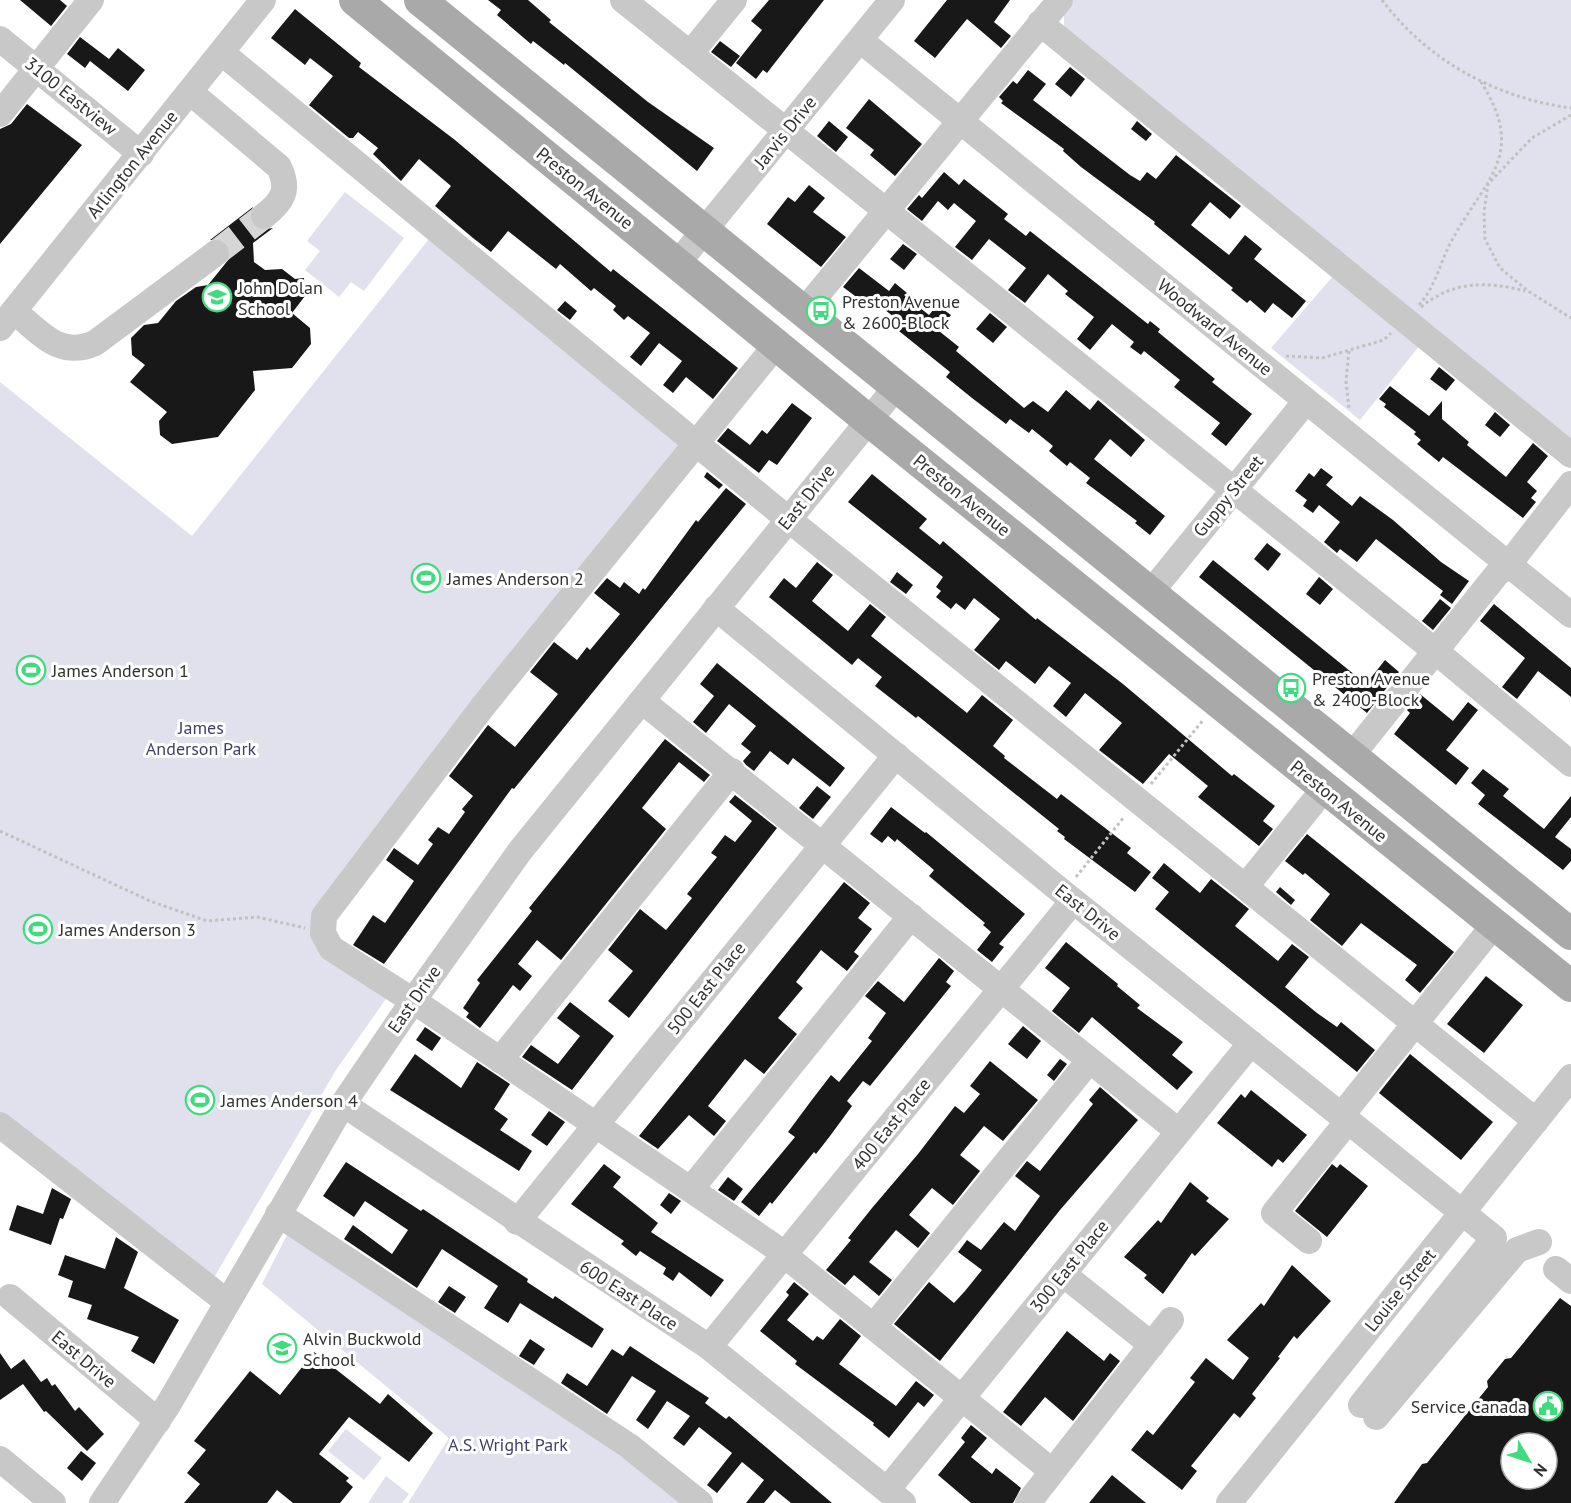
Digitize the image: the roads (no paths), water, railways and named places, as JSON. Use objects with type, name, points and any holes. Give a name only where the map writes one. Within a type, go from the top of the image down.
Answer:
[{"type":"main road","name":"Preston Avenue","points":[[356,0],[868,420],[1571,986]]},
{"type":"main road","points":[[428,3],[703,231],[1353,754],[1571,934]]},
{"type":"street","points":[[0,114],[92,0]]},
{"type":"street","name":"Arlington Avenue","points":[[7,319],[263,0]]},
{"type":"street","points":[[623,0],[1434,650],[1571,764]]},
{"type":"street","points":[[690,54],[734,0]]},
{"type":"street","name":"Jarvis Drive","points":[[677,264],[892,0]]},
{"type":"street","points":[[803,312],[1060,0]]},
{"type":"street","points":[[1040,23],[1571,455]]},
{"type":"street","name":"3100 Eastview","points":[[0,39],[141,154]]},
{"type":"street","name":"Woodward Avenue","points":[[860,39],[1571,615]]},
{"type":"street","points":[[222,53],[788,519],[1536,1121]]},
{"type":"street","points":[[190,92],[279,167],[285,180],[284,191],[275,207],[264,216]]},
{"type":"street","points":[[7,319],[52,343],[67,348],[81,349],[95,343],[216,254]]},
{"type":"street","points":[[776,345],[416,792],[324,916],[323,933],[331,948],[691,1189],[785,1256],[1052,1471]]},
{"type":"street","name":"East Drive","points":[[102,1503],[158,1421],[343,1104],[413,1001],[520,851],[896,387]]},
{"type":"street","name":"Guppy Street","points":[[1151,592],[1233,489],[1313,407]]},
{"type":"street","points":[[1353,754],[1434,650],[1497,574],[1509,564],[1571,484]]},
{"type":"street","name":"East Drive","points":[[716,608],[1073,901],[1494,1238],[1368,1411],[1517,1250],[1539,1242]]},
{"type":"street","points":[[642,700],[1178,1131]]},
{"type":"street","name":"500 East Place","points":[[517,1222],[896,755]]},
{"type":"street","points":[[500,1060],[732,771]]},
{"type":"street","points":[[1246,886],[1324,789]]},
{"type":"street","name":"400 East Place","points":[[709,1347],[1073,901]]},
{"type":"street","points":[[691,1189],[911,916]]},
{"type":"street","points":[[1309,1241],[1274,1213],[1416,1023],[1494,925]]},
{"type":"street","name":"300 East Place","points":[[895,1496],[962,1398],[1251,1043]]},
{"type":"street","points":[[873,1328],[1089,1061]]},
{"type":"street","name":"Louise Street","points":[[1229,1503],[1571,1077]]},
{"type":"street","name":"600 East Place","points":[[343,1104],[517,1222],[709,1347],[895,1496]]},
{"type":"street","points":[[0,1125],[227,1302]]},
{"type":"street","points":[[278,1214],[629,1446],[700,1503]]},
{"type":"street","points":[[1063,1274],[1152,1345]]},
{"type":"street","name":"East Drive","points":[[10,1298],[158,1421]]},
{"type":"street","points":[[1028,1503],[1171,1320]]},
{"type":"street","points":[[0,1459],[53,1503]]},
{"type":"tunnel","points":[[216,253],[264,216]]},
{"type":"place","name":"John Dolan School","points":[[217,297]]},
{"type":"place","name":"Preston Avenue & 2600-Block","points":[[821,311]]},
{"type":"place","name":"James Anderson 2","points":[[426,578]]},
{"type":"place","name":"James Anderson 1","points":[[31,670]]},
{"type":"place","name":"Preston Avenue & 2400-Block","points":[[1291,688]]},
{"type":"place","name":"James Anderson 3","points":[[38,929]]},
{"type":"place","name":"James Anderson 4","points":[[200,1100]]},
{"type":"place","name":"Alvin Buckwold School","points":[[282,1348]]},
{"type":"place","name":"Service Canada","points":[[1548,1406]]},
{"type":"park label","name":"James Anderson Park","points":[[201,737]]},
{"type":"park label","name":"A.S. Wright Park","points":[[508,1444]]}]
